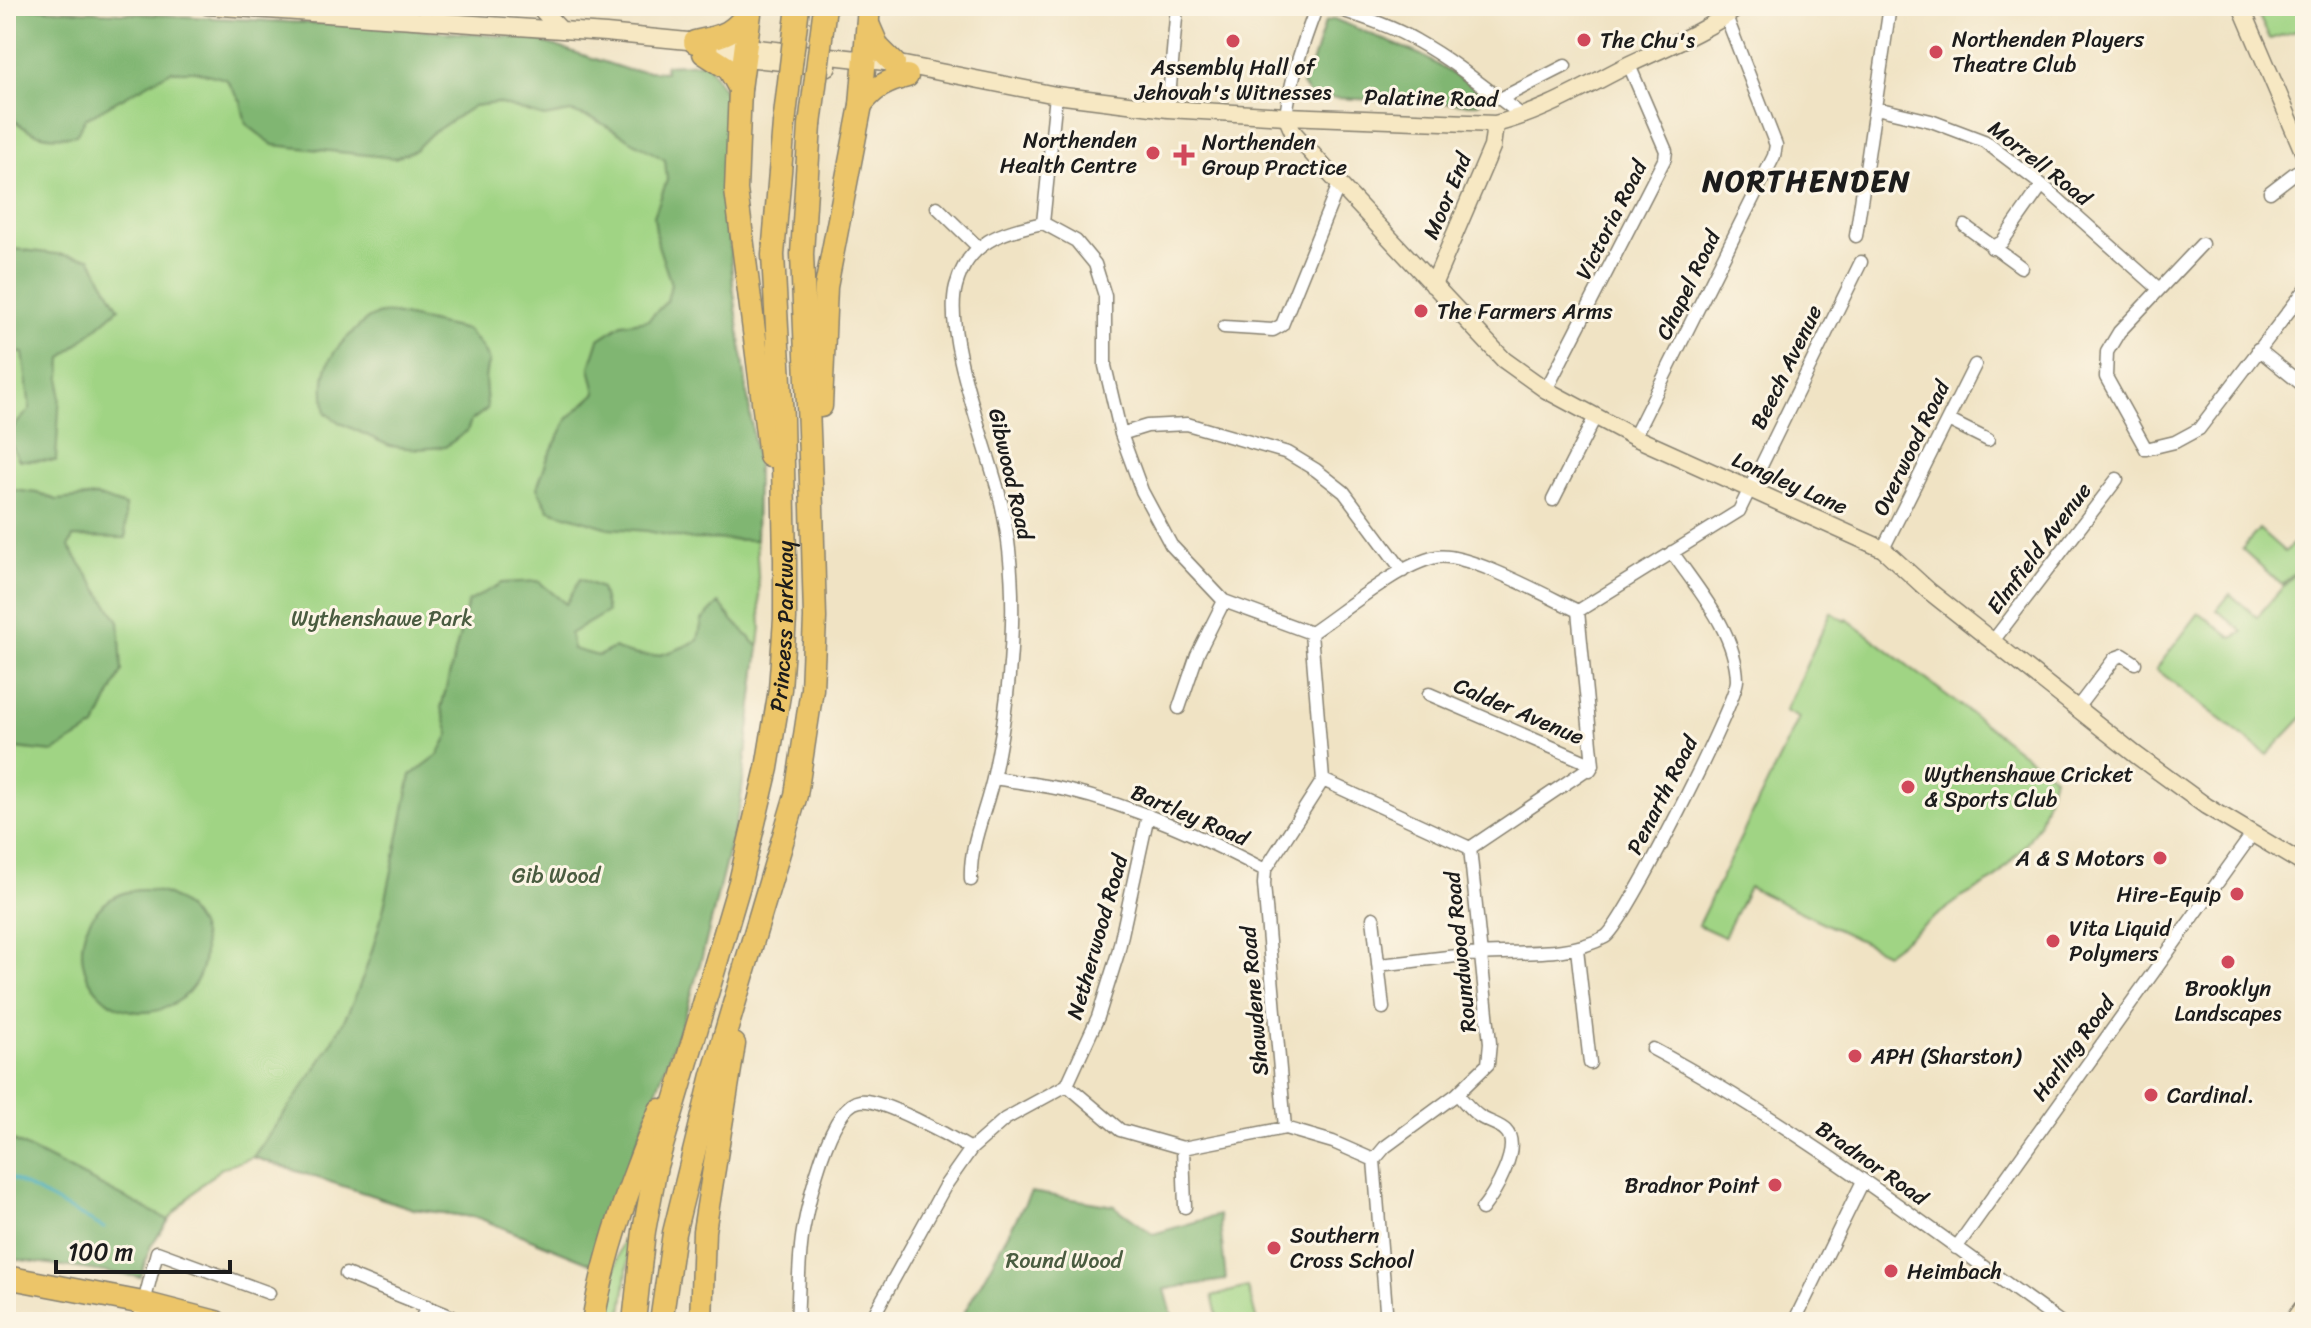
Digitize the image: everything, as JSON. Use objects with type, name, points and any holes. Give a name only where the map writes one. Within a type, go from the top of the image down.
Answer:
[{"type":"highway","points":[[740,89],[729,69],[699,47],[737,28],[751,6]]},
{"type":"highway","points":[[751,6],[740,89],[736,190],[785,561]]},
{"type":"highway","name":"Princess Parkway","points":[[634,1322],[644,1231],[656,1166],[717,966],[767,768],[780,689],[785,561],[782,418],[773,255],[798,6]]},
{"type":"highway","name":"Princess Parkway","points":[[661,1322],[682,1198],[713,1075],[796,795],[812,689],[815,618],[802,254],[810,125],[825,6]]},
{"type":"highway","points":[[812,507],[822,403],[826,287],[861,105],[868,14]]},
{"type":"highway","points":[[861,105],[876,88],[891,80],[900,70],[878,47],[868,14]]},
{"type":"highway","points":[[593,1322],[599,1289],[629,1189],[717,966]]},
{"type":"highway","points":[[701,1322],[704,1231],[744,975]]},
{"type":"highway","points":[[6,1277],[141,1312],[216,1322]]},
{"type":"main road","name":"Palatine Road","points":[[207,6],[561,30],[953,76],[1056,95],[1168,109],[1495,124],[1524,117],[1733,11]]},
{"type":"main road","points":[[538,6],[561,30]]},
{"type":"main road","points":[[2241,6],[2305,156]]},
{"type":"main road","name":"Longley Lane","points":[[1286,116],[1293,132],[1339,184],[1504,360],[1522,375],[1634,437],[1883,549],[1929,591],[2206,806],[2305,865]]},
{"type":"main road","name":"Moor End","points":[[1433,285],[1492,147],[1495,124]]},
{"type":"main road","points":[[2292,1322],[2305,1304]]},
{"type":"street","points":[[1168,109],[1177,6]]},
{"type":"street","points":[[1286,116],[1290,85],[1317,6]]},
{"type":"street","points":[[1329,6],[1415,40],[1478,81],[1524,117]]},
{"type":"street","points":[[1856,236],[1890,6]]},
{"type":"street","name":"Chapel Road","points":[[1634,437],[1774,156],[1776,145],[1733,11]]},
{"type":"street","name":"Victoria Road","points":[[1546,390],[1665,158],[1666,151],[1629,65]]},
{"type":"street","points":[[1500,99],[1565,66]]},
{"type":"street","points":[[1043,223],[1056,95]]},
{"type":"street","name":"Morrell Road","points":[[1876,108],[1944,125],[1984,141],[2042,185],[2159,289]]},
{"type":"street","points":[[2270,192],[2305,168]]},
{"type":"street","points":[[1224,327],[1273,330],[1282,325],[1339,184]]},
{"type":"street","points":[[1992,248],[2002,242],[2042,185]]},
{"type":"street","points":[[937,207],[978,247],[1006,231],[1043,223],[1076,241],[1095,264],[1105,296],[1105,366],[1121,434],[1142,491],[1171,545],[1224,601],[1311,633]]},
{"type":"street","points":[[1965,226],[2021,267]]},
{"type":"street","points":[[2202,244],[2119,332],[2107,352],[2106,377],[2146,449],[2175,442],[2199,429],[2305,290]]},
{"type":"street","name":"Gibwood Road","points":[[971,880],[970,859],[994,778],[1011,647],[1010,554],[1000,496],[957,346],[953,308],[956,286],[978,247]]},
{"type":"street","name":"Beech Avenue","points":[[1748,490],[1861,262]]},
{"type":"street","points":[[2258,349],[2305,387]]},
{"type":"street","name":"Overwood Road","points":[[1883,549],[1975,365]]},
{"type":"street","points":[[1553,500],[1595,417]]},
{"type":"street","points":[[1948,420],[1988,440]]},
{"type":"street","points":[[1121,434],[1147,426],[1187,424],[1288,453],[1344,492],[1403,571]]},
{"type":"street","name":"Elmfield Avenue","points":[[1993,641],[2117,479]]},
{"type":"street","points":[[1578,611],[1739,511],[1748,490]]},
{"type":"street","name":"Penarth Road","points":[[1378,965],[1479,954],[1577,949],[1613,931],[1689,793],[1737,683],[1734,653],[1716,616],[1672,552]]},
{"type":"street","points":[[1311,633],[1403,571],[1438,557],[1470,562],[1578,611]]},
{"type":"street","points":[[1179,708],[1197,655],[1224,601]]},
{"type":"street","points":[[1578,611],[1593,765],[1580,782]]},
{"type":"street","points":[[1311,633],[1323,780],[1470,848]]},
{"type":"street","points":[[2077,708],[2115,658],[2123,655],[2135,663]]},
{"type":"street","name":"Calder Avenue","points":[[1429,694],[1593,765]]},
{"type":"street","name":"Roundwood Road","points":[[1374,1160],[1385,1147],[1457,1094],[1488,1064],[1490,1043],[1470,848],[1593,765]]},
{"type":"street","name":"Bartley Road","points":[[994,778],[1067,790],[1148,815],[1212,842],[1265,870],[1323,780]]},
{"type":"street","name":"Netherwood Road","points":[[1067,1085],[1098,1017],[1114,966],[1148,815]]},
{"type":"street","name":"Harling Road","points":[[1956,1248],[2253,833]]},
{"type":"street","name":"Shawdene Road","points":[[1265,870],[1285,1128]]},
{"type":"street","points":[[1373,918],[1383,1008]]},
{"type":"street","points":[[1577,949],[1590,1063]]},
{"type":"street","name":"Bradnor Road","points":[[1653,1049],[1741,1098],[2060,1322]]},
{"type":"street","points":[[870,1322],[945,1186],[971,1149],[1005,1119],[1067,1085],[1120,1130],[1183,1148],[1285,1128],[1333,1142],[1374,1160],[1387,1322]]},
{"type":"street","points":[[1457,1094],[1479,1116],[1505,1129],[1512,1142],[1512,1153],[1482,1209]]},
{"type":"street","points":[[797,1322],[803,1231],[824,1151],[840,1115],[849,1105],[860,1101],[877,1103],[942,1132],[971,1149]]},
{"type":"street","points":[[1183,1148],[1185,1207]]},
{"type":"street","points":[[1794,1322],[1863,1181]]},
{"type":"street","points":[[141,1312],[157,1252],[269,1293]]},
{"type":"street","points":[[346,1274],[465,1322]]},
{"type":"street","points":[[420,1322],[427,1306]]},
{"type":"green space","points":[[2254,6],[2305,6],[2305,28],[2270,39]]},
{"type":"green space","name":"Wythenshawe Park","points":[[6,7],[366,26],[534,39],[628,70],[665,72],[666,65],[726,94],[733,286],[757,466],[756,540],[761,627],[740,805],[703,953],[595,1265],[479,1218],[414,1209],[253,1157],[222,1168],[174,1213],[151,1245],[140,1277],[6,1255]]},
{"type":"green space","points":[[6,7],[366,26],[534,39],[628,70],[665,72],[666,65],[707,63],[726,94],[729,232],[733,286],[757,466],[756,540],[687,539],[609,528],[549,510],[537,488],[548,457],[568,418],[596,393],[590,367],[599,339],[622,324],[648,320],[667,301],[671,284],[658,245],[654,216],[667,180],[665,160],[594,119],[571,112],[544,117],[497,103],[474,106],[431,134],[415,150],[395,158],[273,145],[246,124],[241,102],[226,79],[195,71],[171,71],[85,119],[76,135],[46,136],[29,131],[6,113]]},
{"type":"green space","points":[[1334,19],[1421,55],[1479,90],[1481,100],[1478,104],[1471,104],[1311,97],[1302,85],[1325,22]]},
{"type":"green space","points":[[6,248],[90,258],[119,308],[62,358],[56,461],[19,460],[6,435],[30,409],[23,353],[6,351]]},
{"type":"green space","points":[[389,313],[467,330],[489,361],[485,379],[487,409],[471,421],[467,431],[445,447],[416,449],[390,446],[340,423],[326,413],[324,379],[335,351],[368,318]]},
{"type":"green space","points":[[6,489],[37,493],[57,500],[96,496],[125,506],[126,538],[73,537],[69,547],[119,621],[122,671],[95,727],[53,752],[6,747]]},
{"type":"green space","points":[[2259,529],[2285,552],[2305,530],[2305,715],[2267,755],[2156,669],[2199,613],[2232,638],[2243,632],[2217,610],[2230,594],[2257,617],[2301,566],[2282,585],[2242,549]]},
{"type":"green space","name":"Gib Wood","points":[[580,579],[601,588],[607,612],[570,634],[573,649],[598,656],[614,648],[647,656],[676,650],[698,640],[702,620],[719,603],[759,647],[740,805],[703,953],[688,1006],[595,1265],[479,1218],[414,1209],[253,1157],[325,1054],[359,987],[383,909],[411,775],[438,755],[449,734],[441,708],[468,602],[502,583],[538,581],[566,604]]},
{"type":"green space","name":"Wythenshawe Cricket & Sports Club","points":[[1831,612],[1845,621],[1847,619],[2054,777],[2039,824],[1994,880],[1961,898],[1886,953],[1749,887],[1724,937],[1698,925],[1799,718],[1785,711]]},
{"type":"green space","points":[[143,890],[166,895],[186,908],[199,928],[204,951],[199,974],[186,994],[166,1007],[143,1012],[120,1007],[100,994],[87,974],[82,951],[87,928],[100,908],[120,895]]},
{"type":"green space","points":[[6,1137],[169,1220],[151,1245],[140,1277],[6,1258]]},
{"type":"green space","points":[[646,1170],[629,1254],[621,1322],[602,1322],[619,1253]]},
{"type":"green space","name":"Round Wood","points":[[1031,1192],[1114,1206],[1153,1234],[1219,1215],[1226,1280],[1165,1289],[1174,1322],[959,1322]]},
{"type":"green space","points":[[1248,1287],[1257,1322],[1219,1322],[1212,1296]]},
{"type":"waterway","points":[[6,1175],[104,1228]]},
{"type":"place","name":"The Chu's","points":[[1584,40]]},
{"type":"place","name":"Assembly Hall of Jehovah's Witnesses","points":[[1233,41]]},
{"type":"place","name":"Northenden Players Theatre Club","points":[[1936,52]]},
{"type":"place","name":"Northenden Health Centre","points":[[1153,153]]},
{"type":"place","name":"Northenden Group Practice","points":[[1184,155]]},
{"type":"place","name":"The Farmers Arms","points":[[1421,311]]},
{"type":"place","name":"Wythenshawe Cricket & Sports Club","points":[[1908,787]]},
{"type":"place","name":"A & S Motors","points":[[2160,858]]},
{"type":"place","name":"Hire-Equip","points":[[2237,894]]},
{"type":"place","name":"Vita Liquid Polymers","points":[[2053,941]]},
{"type":"place","name":"Brooklyn Landscapes","points":[[2228,962]]},
{"type":"place","name":"APH (Sharston)","points":[[1855,1056]]},
{"type":"place","name":"Cardinal.","points":[[2151,1095]]},
{"type":"place","name":"Bradnor Point","points":[[1775,1185]]},
{"type":"place","name":"Southern Cross School","points":[[1274,1248]]},
{"type":"place","name":"Heimbach","points":[[1891,1271]]},
{"type":"district","name":"NORTHENDEN","points":[[1807,181]]}]
